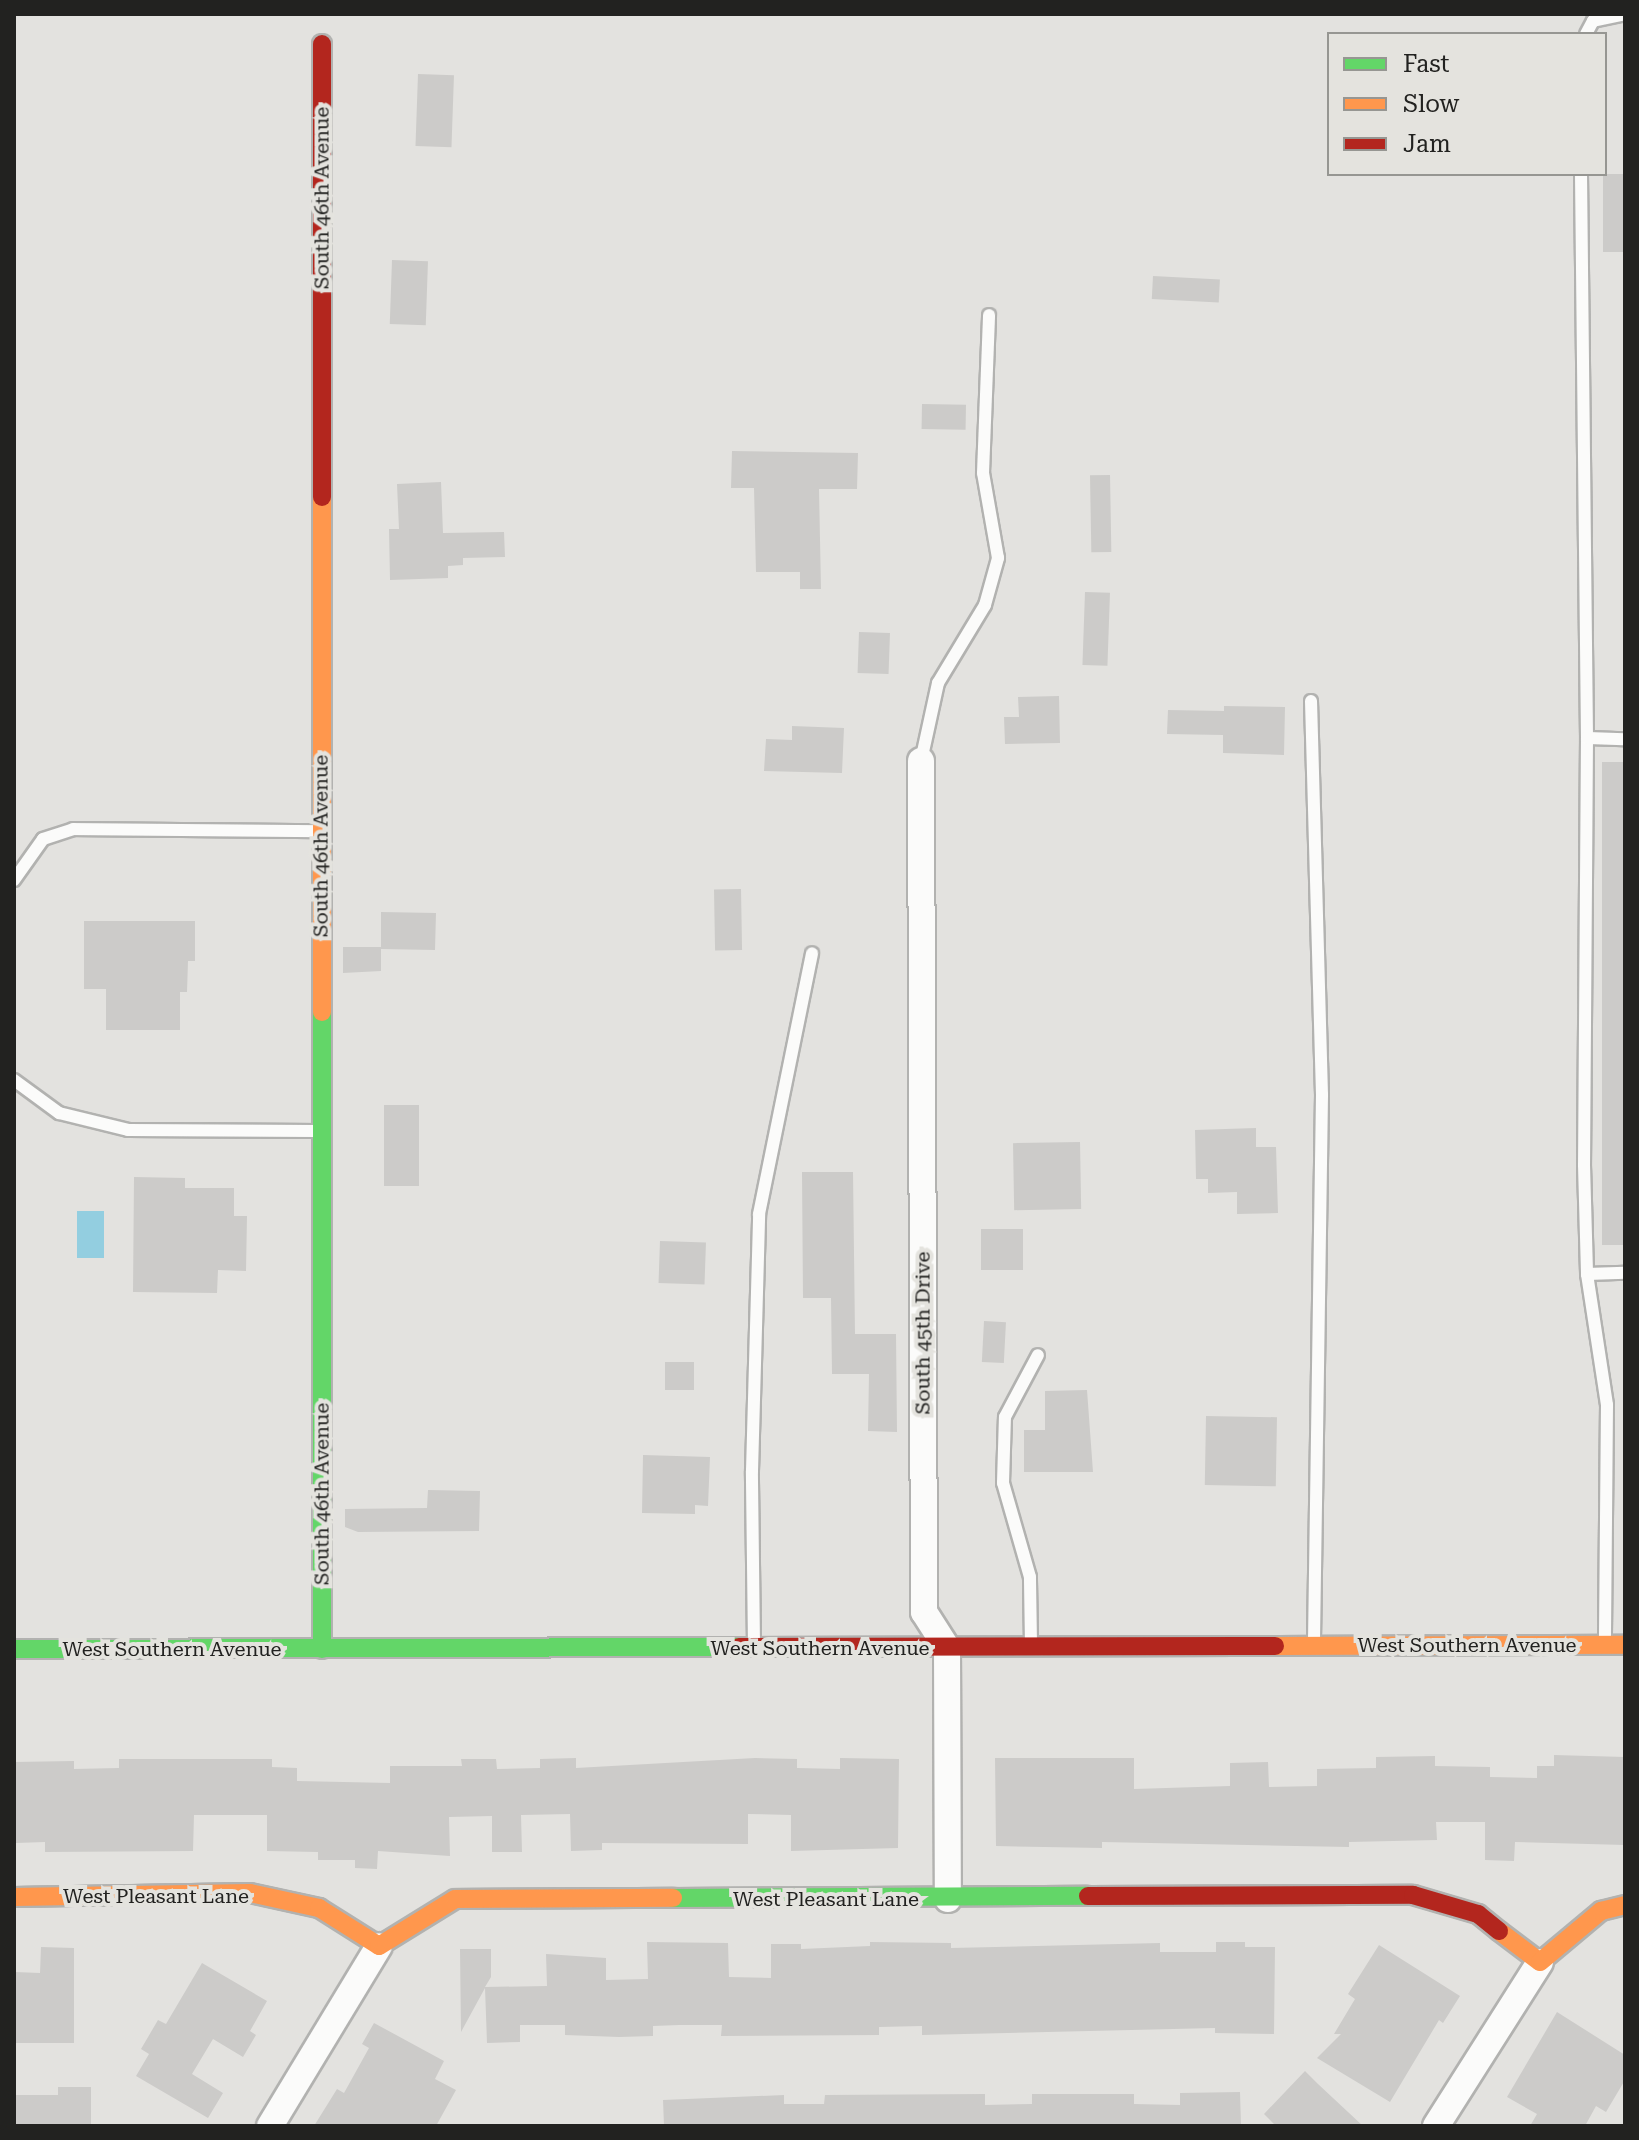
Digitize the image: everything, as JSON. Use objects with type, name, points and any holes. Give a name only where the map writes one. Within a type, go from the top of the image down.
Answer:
[{"type":"street","name":"South 46th Avenue","points":[[322,44],[322,1649]]},
{"type":"street","name":"South 45th Drive","points":[[921,761],[924,1612],[947,1648]]},
{"type":"street","name":"West Southern Avenue","points":[[14,1649],[1625,1645]]},
{"type":"street","points":[[947,1648],[948,1899]]},
{"type":"street","name":"West Pleasant Lane","points":[[14,1897],[250,1893],[319,1908],[379,1946],[455,1899],[1413,1895],[1478,1914],[1540,1962]]},
{"type":"street","points":[[1436,2126],[1540,1962],[1601,1911],[1625,1905]]},
{"type":"street","points":[[270,2126],[379,1946]]},
{"type":"lane","points":[[1587,32],[1593,21],[1625,14]]},
{"type":"lane","points":[[1581,176],[1587,738],[1587,1274],[1607,1405],[1605,1645]]},
{"type":"lane","points":[[921,761],[938,683],[985,605],[998,558],[983,473],[989,315]]},
{"type":"lane","points":[[1311,701],[1322,1095],[1314,1645]]},
{"type":"lane","points":[[1587,738],[1625,739]]},
{"type":"lane","points":[[14,880],[43,839],[73,829],[321,831]]},
{"type":"lane","points":[[754,1648],[752,1471],[759,1214],[812,953]]},
{"type":"lane","points":[[14,1080],[59,1113],[128,1130],[320,1131]]},
{"type":"lane","points":[[1587,1274],[1625,1273]]},
{"type":"lane","points":[[1031,1647],[1030,1577],[1008,1511],[1004,1430],[1005,1417],[1038,1355]]},
{"type":"water","points":[[77,1211],[104,1211],[104,1258],[77,1258]]},
{"type":"building","points":[[418,74],[454,75],[451,147],[415,146]]},
{"type":"building","points":[[1625,174],[1625,252],[1603,252],[1603,176]]},
{"type":"building","points":[[392,260],[428,261],[426,325],[390,324]]},
{"type":"building","points":[[1153,276],[1220,280],[1219,302],[1152,299]]},
{"type":"building","points":[[922,404],[966,405],[966,430],[922,429]]},
{"type":"building","points":[[732,451],[858,453],[857,489],[819,489],[821,589],[800,589],[800,572],[756,572],[754,488],[731,488]]},
{"type":"building","points":[[1090,475],[1110,475],[1111,552],[1091,552]]},
{"type":"building","points":[[441,482],[443,533],[504,532],[505,557],[463,558],[463,565],[448,566],[448,578],[390,580],[389,529],[399,529],[397,484]]},
{"type":"building","points":[[1085,592],[1110,593],[1107,666],[1082,665]]},
{"type":"building","points":[[859,632],[890,633],[889,674],[858,673]]},
{"type":"building","points":[[1059,696],[1060,743],[1005,744],[1004,717],[1019,717],[1018,697]]},
{"type":"building","points":[[1224,706],[1285,707],[1284,755],[1223,753],[1223,735],[1167,734],[1168,710],[1224,711]]},
{"type":"building","points":[[792,726],[844,728],[842,773],[764,771],[766,739],[792,740]]},
{"type":"building","points":[[1602,762],[1625,762],[1625,1245],[1602,1245]]},
{"type":"building","points":[[714,889],[741,889],[742,950],[715,950]]},
{"type":"building","points":[[381,912],[436,913],[435,950],[381,949],[381,971],[343,973],[343,947],[381,947]]},
{"type":"building","points":[[84,921],[195,921],[195,961],[188,961],[187,992],[180,992],[180,1030],[106,1030],[106,989],[84,989]]},
{"type":"building","points":[[384,1105],[419,1105],[419,1186],[384,1186]]},
{"type":"building","points":[[1256,1128],[1256,1147],[1276,1147],[1278,1213],[1237,1214],[1237,1192],[1208,1193],[1208,1179],[1196,1179],[1195,1130]]},
{"type":"building","points":[[1080,1142],[1081,1209],[1014,1210],[1013,1143]]},
{"type":"building","points":[[802,1172],[853,1172],[855,1334],[896,1334],[897,1432],[868,1431],[869,1374],[832,1374],[831,1298],[803,1298]]},
{"type":"building","points":[[134,1177],[185,1178],[185,1188],[234,1188],[234,1216],[247,1216],[246,1271],[218,1270],[217,1293],[133,1292]]},
{"type":"building","points":[[981,1229],[1023,1229],[1023,1270],[981,1270]]},
{"type":"building","points":[[660,1241],[706,1243],[705,1285],[659,1283]]},
{"type":"building","points":[[984,1321],[1006,1322],[1004,1363],[982,1362]]},
{"type":"building","points":[[665,1362],[694,1362],[694,1390],[665,1390]]},
{"type":"building","points":[[1087,1390],[1093,1472],[1024,1472],[1024,1430],[1045,1430],[1045,1391]]},
{"type":"building","points":[[1206,1416],[1277,1417],[1276,1486],[1205,1485]]},
{"type":"building","points":[[643,1455],[710,1457],[708,1506],[695,1505],[695,1514],[642,1513]]},
{"type":"building","points":[[428,1490],[480,1491],[479,1531],[358,1532],[345,1527],[345,1509],[427,1508]]},
{"type":"building","points":[[1554,1755],[1625,1757],[1625,1845],[1515,1842],[1514,1861],[1485,1860],[1485,1822],[1436,1822],[1437,1840],[1349,1842],[1349,1847],[1102,1842],[1102,1848],[996,1846],[995,1758],[1134,1758],[1134,1789],[1230,1786],[1230,1763],[1268,1762],[1269,1787],[1317,1786],[1317,1769],[1376,1768],[1376,1757],[1435,1756],[1435,1766],[1490,1767],[1490,1777],[1537,1778],[1537,1766],[1554,1766]]},
{"type":"building","points":[[576,1758],[576,1768],[755,1758],[797,1759],[797,1768],[840,1769],[840,1758],[899,1759],[898,1848],[791,1851],[791,1815],[748,1814],[748,1844],[602,1843],[602,1850],[571,1851],[570,1814],[521,1815],[522,1852],[492,1852],[492,1816],[449,1817],[450,1856],[378,1851],[377,1869],[355,1868],[355,1860],[318,1860],[318,1852],[267,1851],[267,1815],[194,1815],[193,1851],[45,1852],[45,1842],[16,1843],[14,1762],[74,1761],[74,1769],[119,1768],[119,1759],[272,1759],[272,1767],[297,1768],[297,1781],[390,1783],[390,1766],[462,1766],[461,1759],[496,1759],[497,1769],[540,1768],[540,1759]]},
{"type":"building","points":[[647,1942],[728,1943],[729,1977],[771,1978],[771,1944],[801,1944],[801,1949],[870,1946],[870,1942],[951,1943],[951,1948],[1160,1943],[1160,1952],[1216,1952],[1216,1942],[1245,1942],[1245,1947],[1275,1947],[1274,2034],[1215,2033],[1215,2028],[922,2035],[922,2026],[879,2027],[879,2035],[721,2036],[722,2025],[679,2025],[653,2026],[653,2036],[619,2037],[565,2035],[565,2025],[520,2025],[520,2042],[487,2043],[485,1988],[461,2032],[460,1949],[491,1949],[491,1977],[485,1987],[547,1986],[546,1954],[606,1958],[606,1980],[648,1979]]},
{"type":"building","points":[[1379,1945],[1460,1996],[1443,2023],[1439,2020],[1390,2102],[1317,2058],[1341,2034],[1334,2034],[1355,1999],[1348,1994]]},
{"type":"building","points":[[41,1947],[74,1948],[74,2043],[14,2043],[15,1972],[40,1973]]},
{"type":"building","points":[[202,1963],[267,2001],[250,2031],[256,2035],[243,2057],[213,2039],[192,2074],[223,2093],[208,2118],[136,2076],[149,2054],[141,2049],[158,2020],[166,2024]]},
{"type":"building","points":[[1557,2012],[1625,2055],[1625,2080],[1606,2112],[1596,2106],[1585,2126],[1530,2126],[1537,2114],[1507,2097]]},
{"type":"building","points":[[374,2023],[444,2061],[435,2079],[456,2090],[436,2126],[314,2126],[337,2089],[344,2093],[369,2048],[362,2044]]},
{"type":"building","points":[[1305,2071],[1363,2126],[1276,2126],[1264,2114]]},
{"type":"building","points":[[58,2087],[91,2087],[91,2126],[14,2126],[14,2095],[58,2095]]},
{"type":"building","points":[[1240,2092],[1241,2126],[664,2126],[663,2100],[784,2095],[784,2104],[824,2104],[825,2095],[985,2094],[985,2105],[1032,2104],[1032,2094],[1134,2094],[1134,2104],[1180,2105],[1180,2093]]},
{"type":"traffic: fast","points":[[322,1012],[322,1649]]},
{"type":"traffic: fast","points":[[14,1649],[739,1647]]},
{"type":"traffic: fast","points":[[673,1898],[1088,1896]]},
{"type":"traffic: slow","points":[[322,497],[322,1012]]},
{"type":"traffic: slow","points":[[1275,1646],[1625,1645]]},
{"type":"traffic: slow","points":[[14,1897],[250,1893],[319,1908],[379,1946],[455,1899],[673,1898]]},
{"type":"traffic: slow","points":[[1499,1931],[1540,1962],[1601,1911],[1625,1905]]},
{"type":"traffic: jam","points":[[322,44],[322,497]]},
{"type":"traffic: jam","points":[[739,1647],[1275,1646]]},
{"type":"traffic: jam","points":[[1088,1896],[1413,1895],[1478,1914],[1499,1931]]}]
